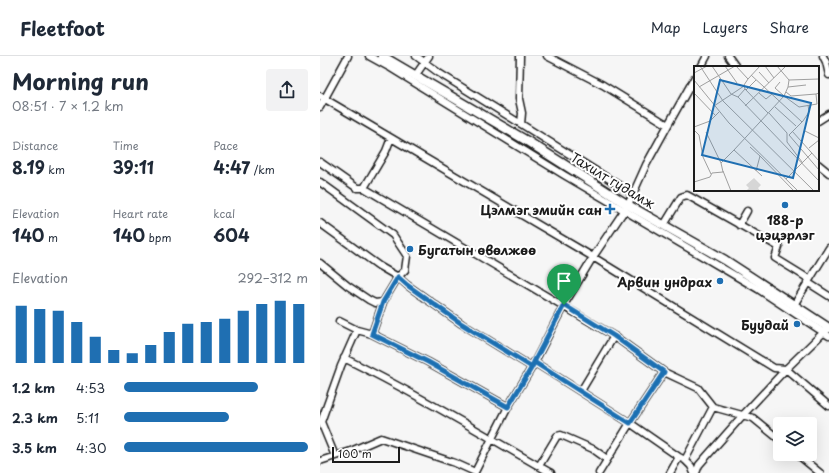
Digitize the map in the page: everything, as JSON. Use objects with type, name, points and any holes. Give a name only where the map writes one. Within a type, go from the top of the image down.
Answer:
[{"type":"main road","name":"Тахилт гудамж","points":[[382,56],[526,141],[626,207],[664,225],[693,246],[794,305],[827,331]]},
{"type":"street","points":[[320,107],[323,97],[348,56]]},
{"type":"street","points":[[369,56],[693,246]]},
{"type":"street","points":[[416,56],[633,194]]},
{"type":"street","points":[[415,76],[426,63],[429,56]]},
{"type":"street","points":[[520,56],[519,99],[522,113],[521,124]]},
{"type":"street","points":[[547,56],[603,85],[668,125]]},
{"type":"street","points":[[702,66],[707,56]]},
{"type":"street","points":[[728,56],[735,66]]},
{"type":"street","points":[[823,56],[829,75]]},
{"type":"street","points":[[320,461],[351,451],[381,438],[455,463],[475,473],[491,439],[564,305],[626,207],[646,165],[694,79]]},
{"type":"street","points":[[323,97],[593,257],[774,368],[786,369],[829,406]]},
{"type":"street","points":[[819,120],[829,114]]},
{"type":"street","points":[[364,188],[386,151],[391,138]]},
{"type":"street","points":[[320,162],[357,188],[364,188],[564,305],[614,336],[664,372],[698,388],[713,407],[753,418],[773,434]]},
{"type":"street","points":[[819,165],[829,173]]},
{"type":"street","points":[[320,182],[396,239],[407,256],[405,270],[398,277],[383,302],[372,334]]},
{"type":"street","points":[[664,225],[681,197],[685,195],[779,247],[775,258],[829,296]]},
{"type":"street","points":[[739,225],[747,211]]},
{"type":"street","points":[[320,223],[380,266],[398,277],[462,324],[581,392],[630,423],[682,459],[691,466],[695,473]]},
{"type":"street","points":[[794,305],[829,248]]},
{"type":"street","points":[[320,263],[348,286],[369,300],[375,303],[383,302]]},
{"type":"street","points":[[695,473],[699,465],[743,415],[786,369],[827,331],[797,316],[723,263]]},
{"type":"street","points":[[339,321],[357,330],[372,334],[428,362],[508,407]]},
{"type":"street","points":[[335,456],[321,423],[344,358],[357,330]]},
{"type":"street","points":[[581,392],[614,336]]},
{"type":"street","points":[[344,358],[368,369],[469,425],[551,473]]},
{"type":"street","points":[[599,473],[664,372]]},
{"type":"street","points":[[670,473],[682,459],[713,407]]},
{"type":"street","points":[[539,466],[557,436],[561,435],[593,449],[607,459]]},
{"type":"street","points":[[805,461],[820,473]]},
{"type":"place","name":"188-р цэцэрлэг","points":[[785,205]]},
{"type":"place","name":"Цэлмэг эмийн сан","points":[[610,209]]},
{"type":"place","name":"Бугатын өвөлжөө","points":[[410,249]]},
{"type":"place","name":"Арвин ундрах","points":[[720,281]]},
{"type":"place","name":"Буудай","points":[[797,324]]},
{"type":"route","points":[[564,305],[534,362],[532,367],[462,324],[398,277],[383,302],[372,334],[392,345],[414,354],[508,407],[532,367],[534,362],[630,423],[664,372],[614,336],[564,305]]}]
